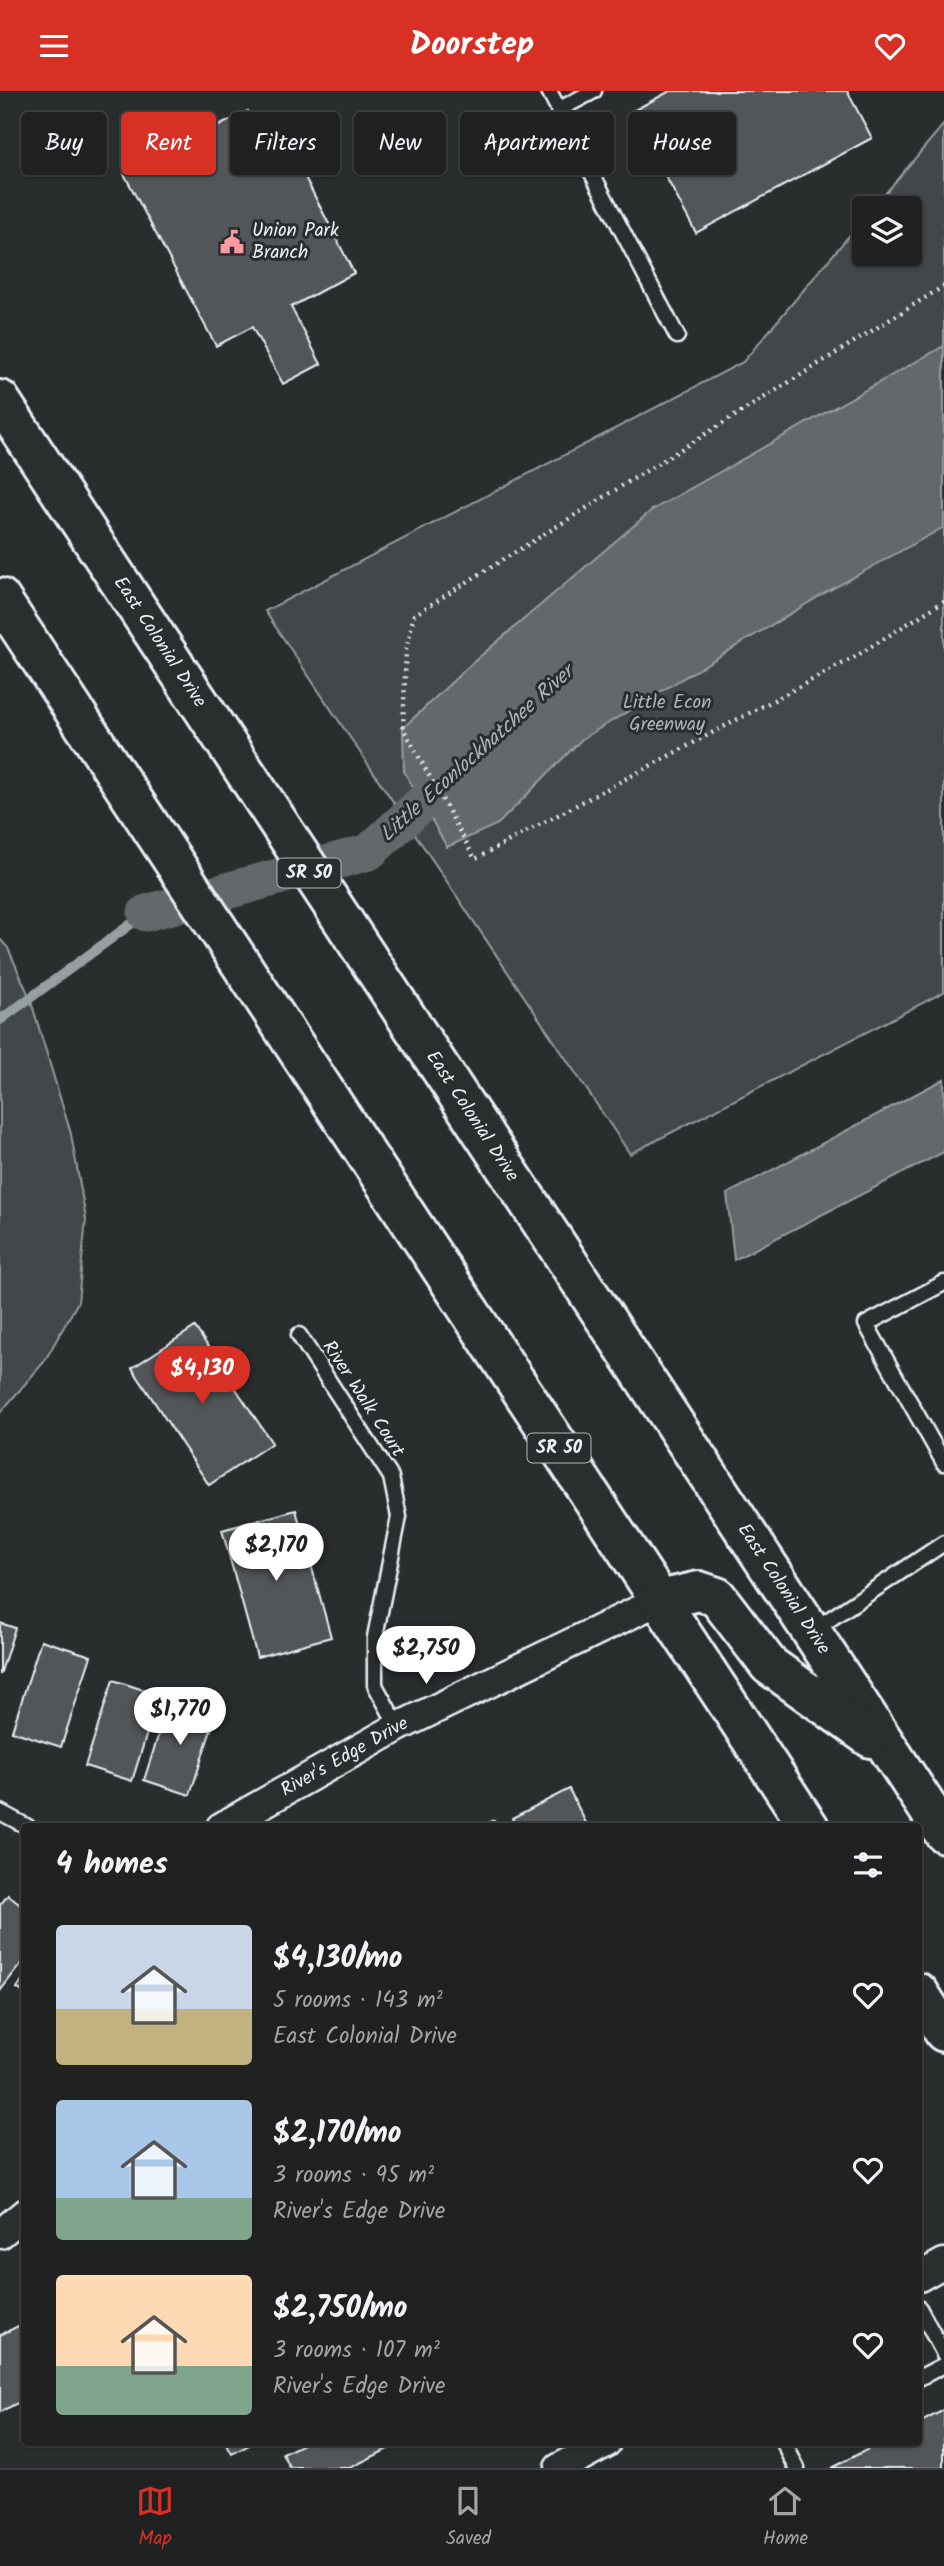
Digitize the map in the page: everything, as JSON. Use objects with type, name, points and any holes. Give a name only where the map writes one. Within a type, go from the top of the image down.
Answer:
[{"type":"highway","name":"East Colonial Drive","points":[[0,400],[219,737],[892,1754],[938,1812]]},
{"type":"highway","name":"SR 50","points":[[0,598],[806,1823]]},
{"type":"highway","points":[[660,1600],[699,1591],[717,1597],[769,1665],[892,1754]]},
{"type":"street","name":"River's Edge Drive","points":[[228,1823],[398,1727],[660,1600]]},
{"type":"street","points":[[0,2234],[21,2216]]},
{"type":"street","points":[[922,2275],[944,2263]]},
{"type":"street","points":[[559,2468],[600,2446]]},
{"type":"lane","points":[[548,91],[677,336]]},
{"type":"lane","points":[[558,110],[594,91]]},
{"type":"lane","points":[[944,1283],[866,1324],[944,1463]]},
{"type":"lane","name":"River Walk Court","points":[[299,1335],[391,1477],[399,1517],[375,1637],[375,1685],[398,1727]]},
{"type":"lane","points":[[811,1632],[944,1543]]},
{"type":"lane","points":[[0,1812],[21,1823]]},
{"type":"lane","points":[[922,2314],[944,2354]]},
{"type":"lane","points":[[922,2376],[944,2365]]},
{"type":"lane","points":[[789,2446],[797,2468]]},
{"type":"path","points":[[944,286],[414,615],[406,651],[403,728],[475,859],[853,658],[944,601]]},
{"type":"green space","name":"Little Econ Greenway","points":[[944,124],[944,992],[630,1154],[265,611],[743,362],[852,232],[852,266],[922,266],[922,196],[883,196]]},
{"type":"green space","points":[[0,939],[8,948],[30,998],[71,1134],[86,1219],[78,1302],[44,1362],[0,1413]]},
{"type":"water","points":[[944,346],[944,527],[823,594],[582,739],[498,824],[447,847],[404,771],[403,728],[470,665],[652,510]]},
{"type":"water","points":[[944,1079],[944,1152],[734,1260],[727,1194]]},
{"type":"building","points":[[670,91],[847,91],[872,138],[696,233],[665,175],[736,175],[736,112],[631,112]]},
{"type":"building","points":[[230,120],[230,175],[304,175],[354,273],[291,307],[321,364],[283,384],[252,327],[216,346],[125,175],[216,175],[216,127]]},
{"type":"building","points":[[195,1327],[272,1443],[209,1485],[132,1368]]},
{"type":"building","points":[[296,1510],[331,1637],[257,1657],[222,1530]]},
{"type":"building","points":[[0,1623],[15,1628],[0,1675]]},
{"type":"building","points":[[41,1640],[91,1656],[61,1747],[12,1731]]},
{"type":"building","points":[[113,1680],[159,1695],[132,1781],[85,1766]]},
{"type":"building","points":[[170,1699],[216,1714],[190,1795],[144,1780]]},
{"type":"building","points":[[569,1789],[586,1823],[514,1823],[512,1818]]},
{"type":"building","points":[[8,1895],[21,1906],[21,1964],[0,1991],[0,1905]]},
{"type":"building","points":[[21,2324],[21,2402],[0,2412],[0,2335]]},
{"type":"building","points":[[944,2410],[944,2468],[831,2468],[874,2446],[922,2446],[922,2421]]},
{"type":"building","points":[[228,2446],[247,2446],[232,2454]]},
{"type":"building","points":[[299,2446],[394,2446],[350,2468],[290,2468],[283,2454]]},
{"type":"waterway","name":"Little Econlockhatchee River","points":[[146,913],[369,852],[458,770]]},
{"type":"waterway","name":"Little Econlockhatchee River","points":[[0,1020],[146,913]]},
{"type":"place","name":"Union Park Branch","points":[[232,242]]}]
